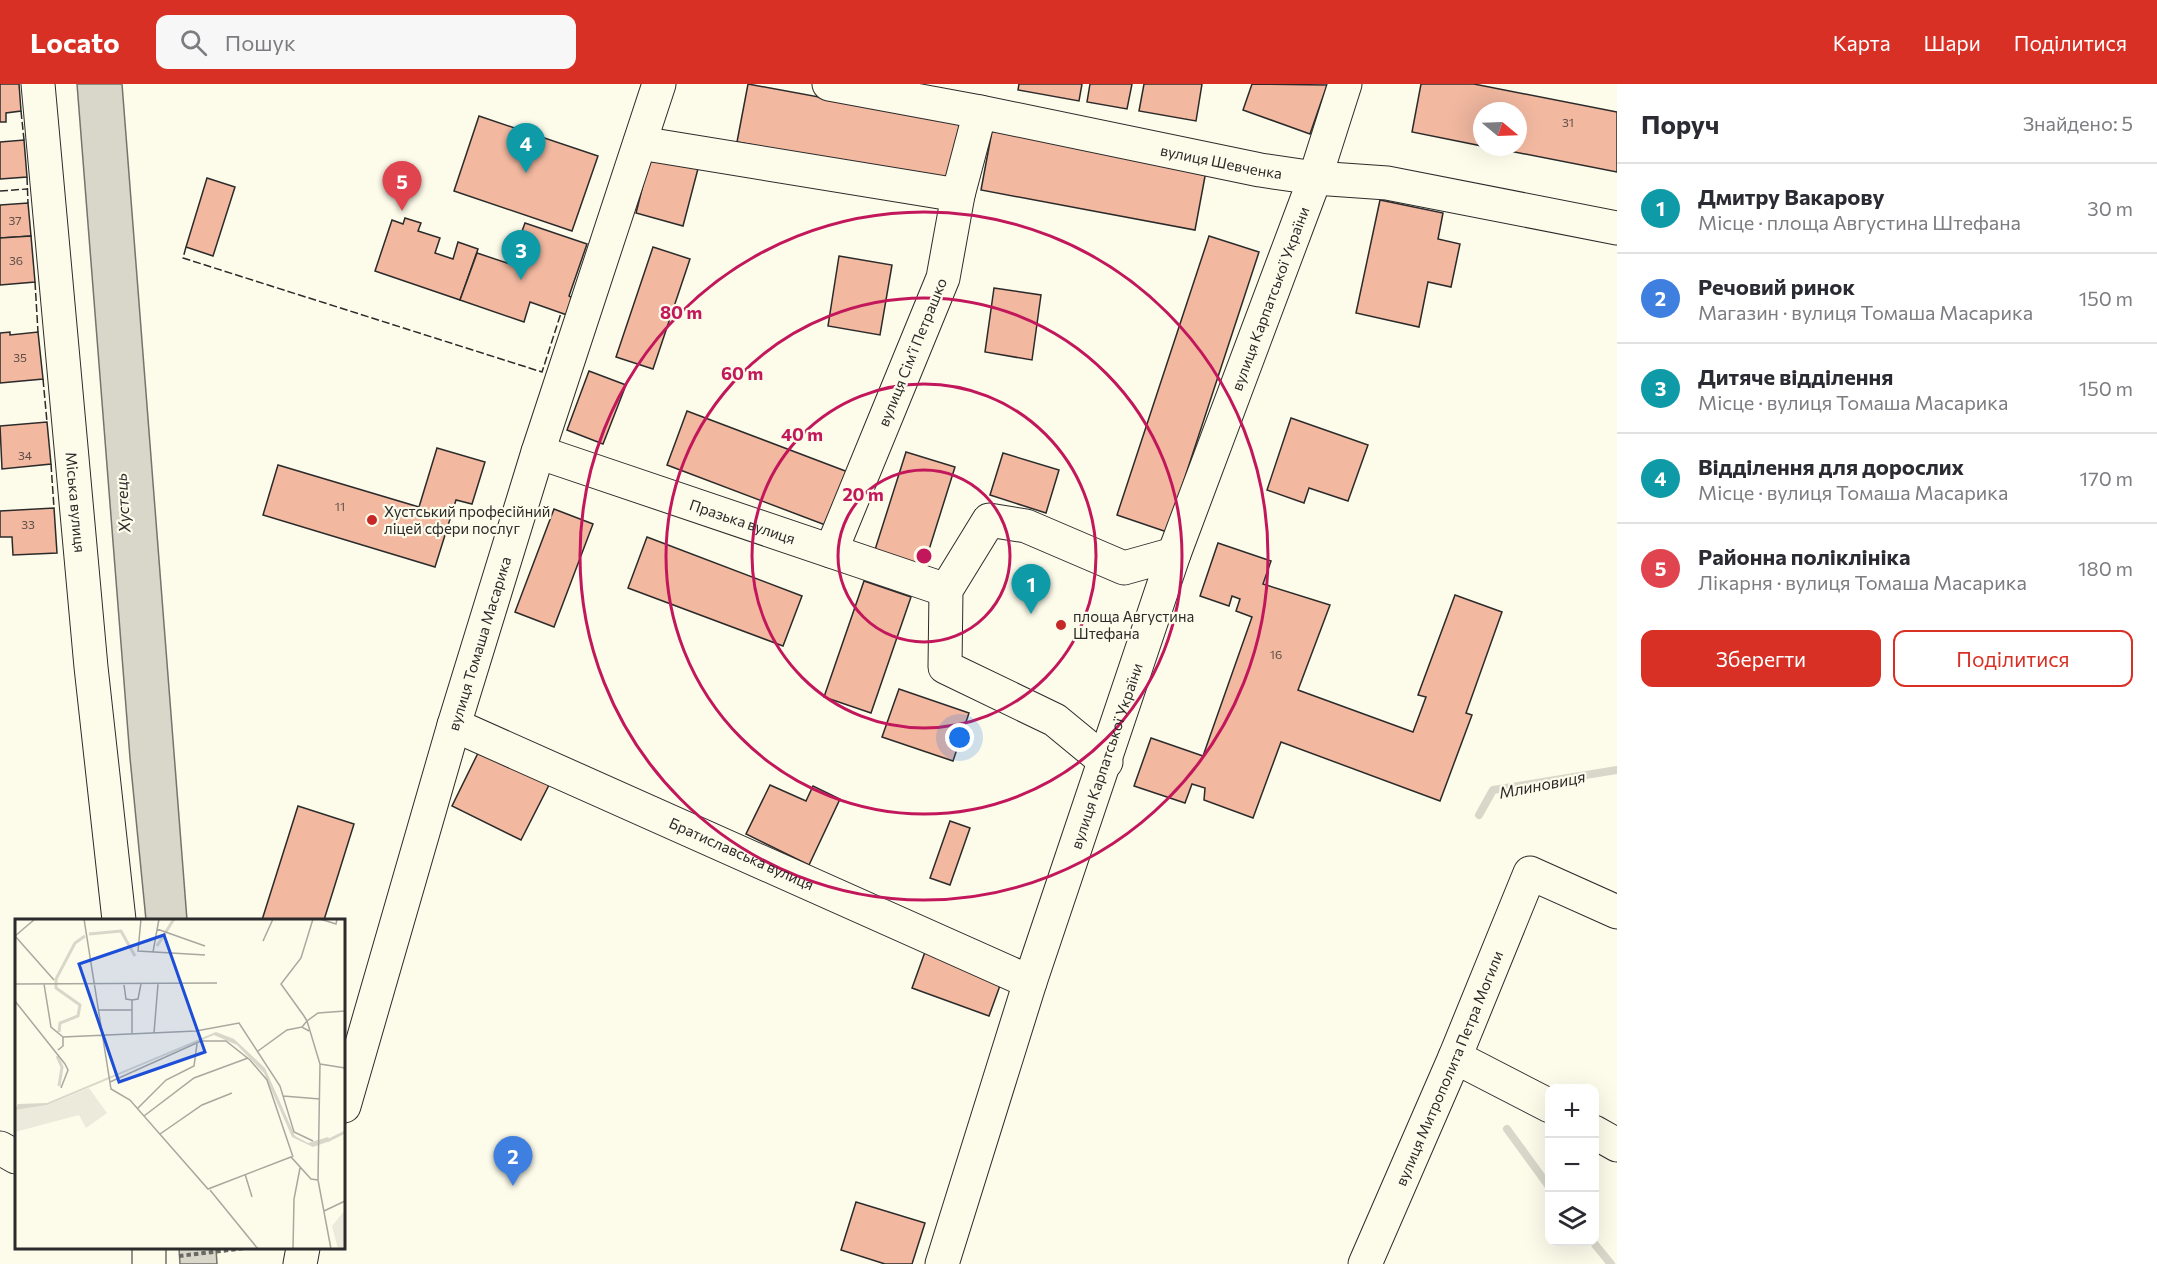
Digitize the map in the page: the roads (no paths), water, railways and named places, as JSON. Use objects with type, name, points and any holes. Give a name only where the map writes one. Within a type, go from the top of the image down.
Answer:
[{"type":"street","name":"Міська вулиця","points":[[38,84],[91,667],[119,919]]},
{"type":"street","name":"вулиця Томаша Масарика","points":[[345,1103],[454,725],[538,453],[659,84]]},
{"type":"street","name":"вулиця Шевченка","points":[[829,84],[980,112],[1260,170],[1315,178],[1387,183],[1617,228]]},
{"type":"street","name":"вулиця Карпатської України","points":[[942,1264],[1030,982],[1106,762],[1174,554],[1315,178],[1345,84]]},
{"type":"street","name":"вулиця Сімʼї Петрашко","points":[[831,551],[943,278],[958,195],[980,112]]},
{"type":"street","points":[[640,143],[958,195]]},
{"type":"street","name":"Празька вулиця","points":[[538,453],[946,590]]},
{"type":"street","points":[[1106,762],[1055,720],[945,667],[946,590],[989,520],[1026,526],[1124,568],[1174,554]]},
{"type":"street","name":"Братиславська вулиця","points":[[454,725],[1030,982]]},
{"type":"street","name":"вулиця Митрополита Петра Могили","points":[[1365,1264],[1455,1057],[1530,873],[1617,912]]},
{"type":"street","points":[[1455,1057],[1545,1103]]},
{"type":"street","points":[[1599,1135],[1617,1145]]},
{"type":"street","points":[[0,1148],[15,1157]]},
{"type":"street","points":[[300,1264],[303,1249]]},
{"type":"water","name":"Хустець","points":[[77,84],[122,84],[187,919],[146,919],[130,758]]},
{"type":"water","points":[[179,1249],[216,1249],[217,1264],[180,1264]]},
{"type":"waterway","name":"Млиновиця","points":[[1479,815],[1493,790],[1617,770]]},
{"type":"waterway","name":"Млиновиця","points":[[1507,1129],[1545,1181]]},
{"type":"waterway","name":"Млиновиця","points":[[1596,1246],[1611,1264]]},
{"type":"place","name":"Відділення для дорослих","points":[[526,173]]},
{"type":"place","name":"Районна поліклініка","points":[[402,211]]},
{"type":"place","name":"Дитяче відділення","points":[[521,280]]},
{"type":"place","name":"Хустський професійний ліцей сфери послуг","points":[[372,520]]},
{"type":"place","name":"Дмитру Вакарову","points":[[1031,614]]},
{"type":"place","name":"площа Августина Штефана","points":[[1061,625]]},
{"type":"place","name":"Речовий ринок","points":[[513,1186]]}]
